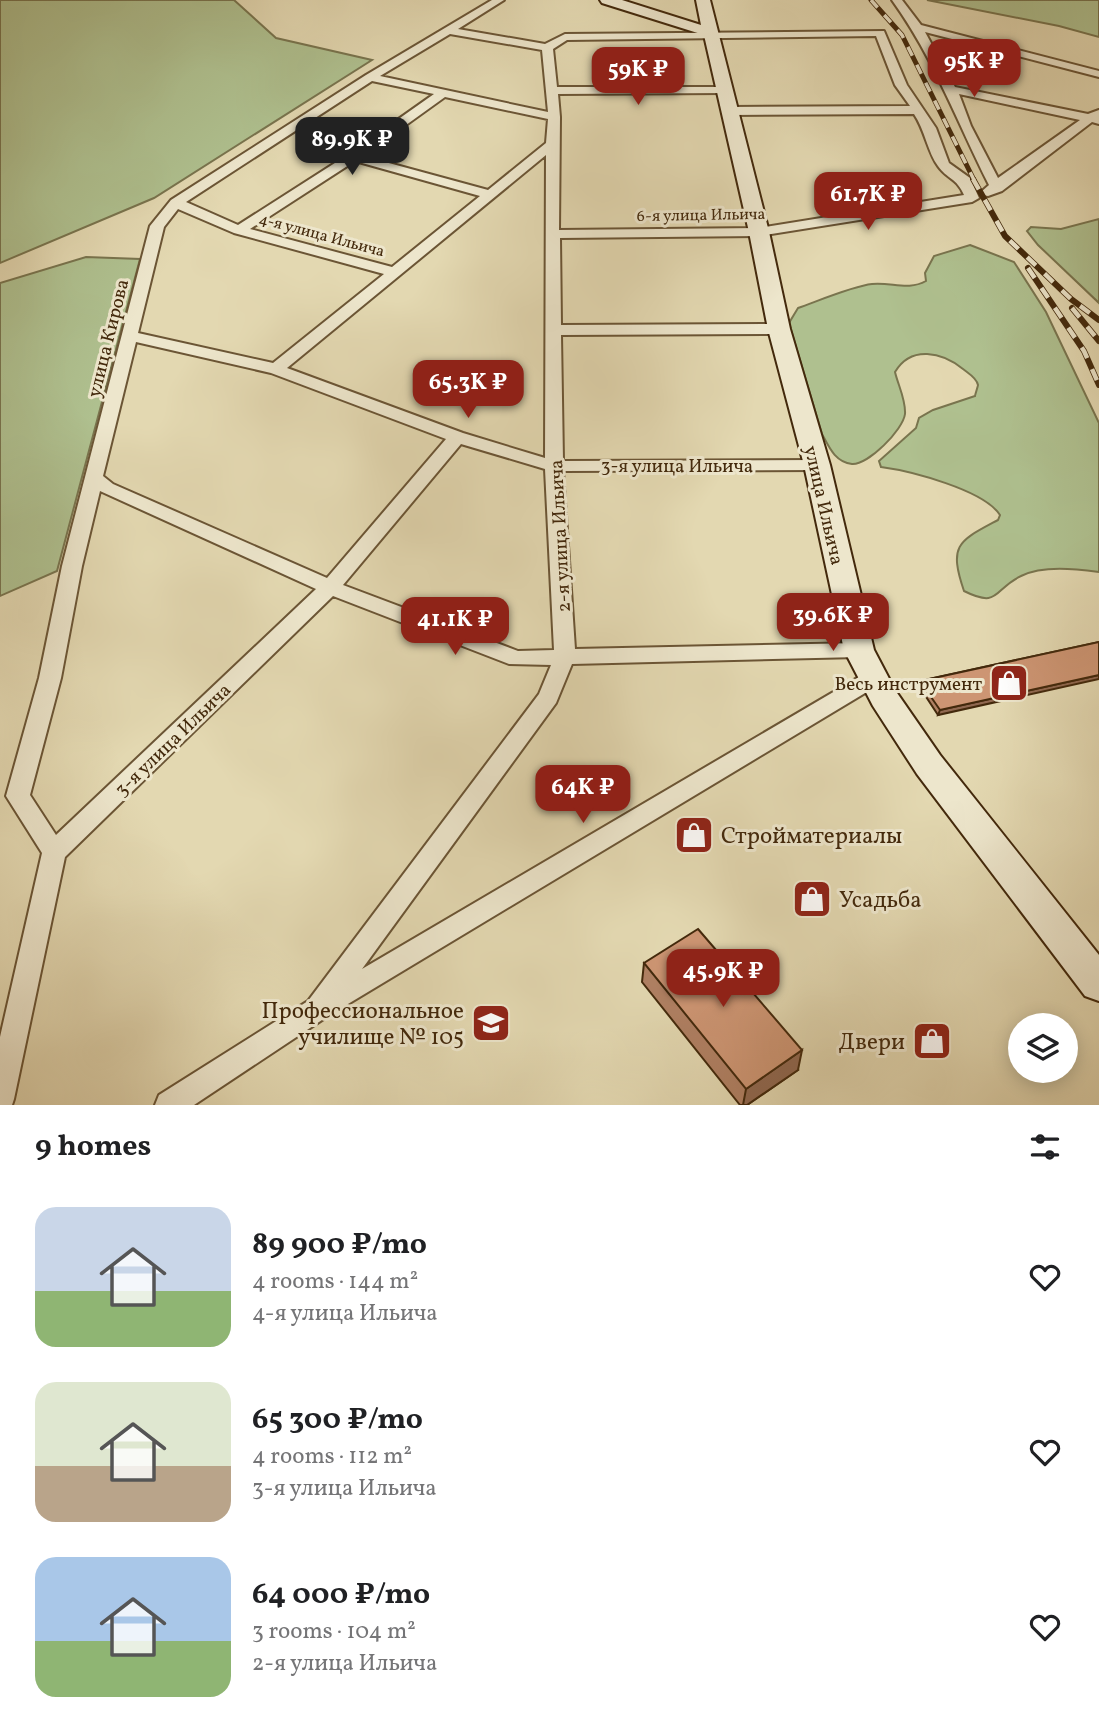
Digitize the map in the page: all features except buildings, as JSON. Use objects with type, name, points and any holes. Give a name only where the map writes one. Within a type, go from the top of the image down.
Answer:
[{"type":"main road","points":[[607,0],[712,33]]},
{"type":"main road","name":"улица Ильича","points":[[702,0],[759,232],[779,329],[817,465],[859,650],[872,679],[933,772],[1099,984]]},
{"type":"street","name":"улица Кирова","points":[[54,852],[18,796],[50,678],[72,566],[157,226],[176,203],[370,77],[499,0]]},
{"type":"street","points":[[897,0],[917,27],[950,89],[992,190],[1037,155],[1096,116]]},
{"type":"street","points":[[917,27],[1099,74]]},
{"type":"street","points":[[448,30],[547,48],[565,37],[712,33],[880,33],[901,85],[918,110]]},
{"type":"street","name":"2-я улица Ильича","points":[[169,1105],[317,1010],[548,697],[565,657],[554,466],[554,117],[547,48]]},
{"type":"street","points":[[370,77],[554,117]]},
{"type":"street","points":[[950,89],[1096,116]]},
{"type":"street","points":[[551,91],[725,90]]},
{"type":"street","name":"4-я улица Ильича","points":[[239,230],[353,157],[443,93]]},
{"type":"street","points":[[730,111],[918,110]]},
{"type":"street","name":"6-я улица Ильича","points":[[554,234],[759,232],[972,198],[965,181],[943,165],[930,128],[918,110]]},
{"type":"street","points":[[276,369],[552,144]]},
{"type":"street","points":[[353,157],[491,195]]},
{"type":"street","name":"4-я улица Ильича","points":[[176,203],[239,230],[396,272]]},
{"type":"street","points":[[555,330],[779,329]]},
{"type":"street","name":"3-я улица Ильича","points":[[129,336],[276,369],[457,437],[554,466],[817,465]]},
{"type":"street","name":"3-я улица Ильича","points":[[54,852],[330,587],[457,437]]},
{"type":"street","points":[[94,478],[107,488],[330,587],[516,659],[859,650]]},
{"type":"street","points":[[317,1010],[872,679]]},
{"type":"street","points":[[0,1099],[54,852]]},
{"type":"green space","points":[[0,0],[234,0],[276,38],[372,60],[154,198],[0,263]]},
{"type":"green space","points":[[927,0],[1099,0],[1099,37],[1059,26]]},
{"type":"green space","points":[[1099,219],[1099,303],[1038,245],[1027,231],[1031,227],[1061,229]]},
{"type":"green space","points":[[970,245],[1014,262],[1046,312],[1099,423],[1099,572],[1039,570],[1012,581],[990,598],[964,591],[957,553],[966,539],[998,520],[1000,515],[992,506],[963,490],[928,477],[881,467],[879,461],[916,428],[919,418],[933,410],[975,396],[978,385],[976,380],[946,358],[927,354],[909,358],[895,372],[905,409],[903,421],[892,437],[867,459],[859,463],[846,463],[833,453],[822,434],[789,323],[798,308],[835,294],[872,284],[906,286],[926,281],[925,273],[934,256]]},
{"type":"green space","points":[[86,257],[140,259],[57,571],[0,596],[0,283]]},
{"type":"railway","points":[[871,0],[902,35],[974,180]]},
{"type":"railway","points":[[973,179],[1005,236],[1071,299],[1099,320]]},
{"type":"railway","points":[[1028,268],[1084,351],[1099,385]]},
{"type":"railway","points":[[1072,308],[1099,341]]},
{"type":"place","name":"Весь инструмент","points":[[1009,683]]},
{"type":"place","name":"Стройматериалы","points":[[694,835]]},
{"type":"place","name":"Усадьба","points":[[812,899]]},
{"type":"place","name":"Профессиональное училище № 105","points":[[491,1023]]},
{"type":"place","name":"Двери","points":[[932,1041]]}]
